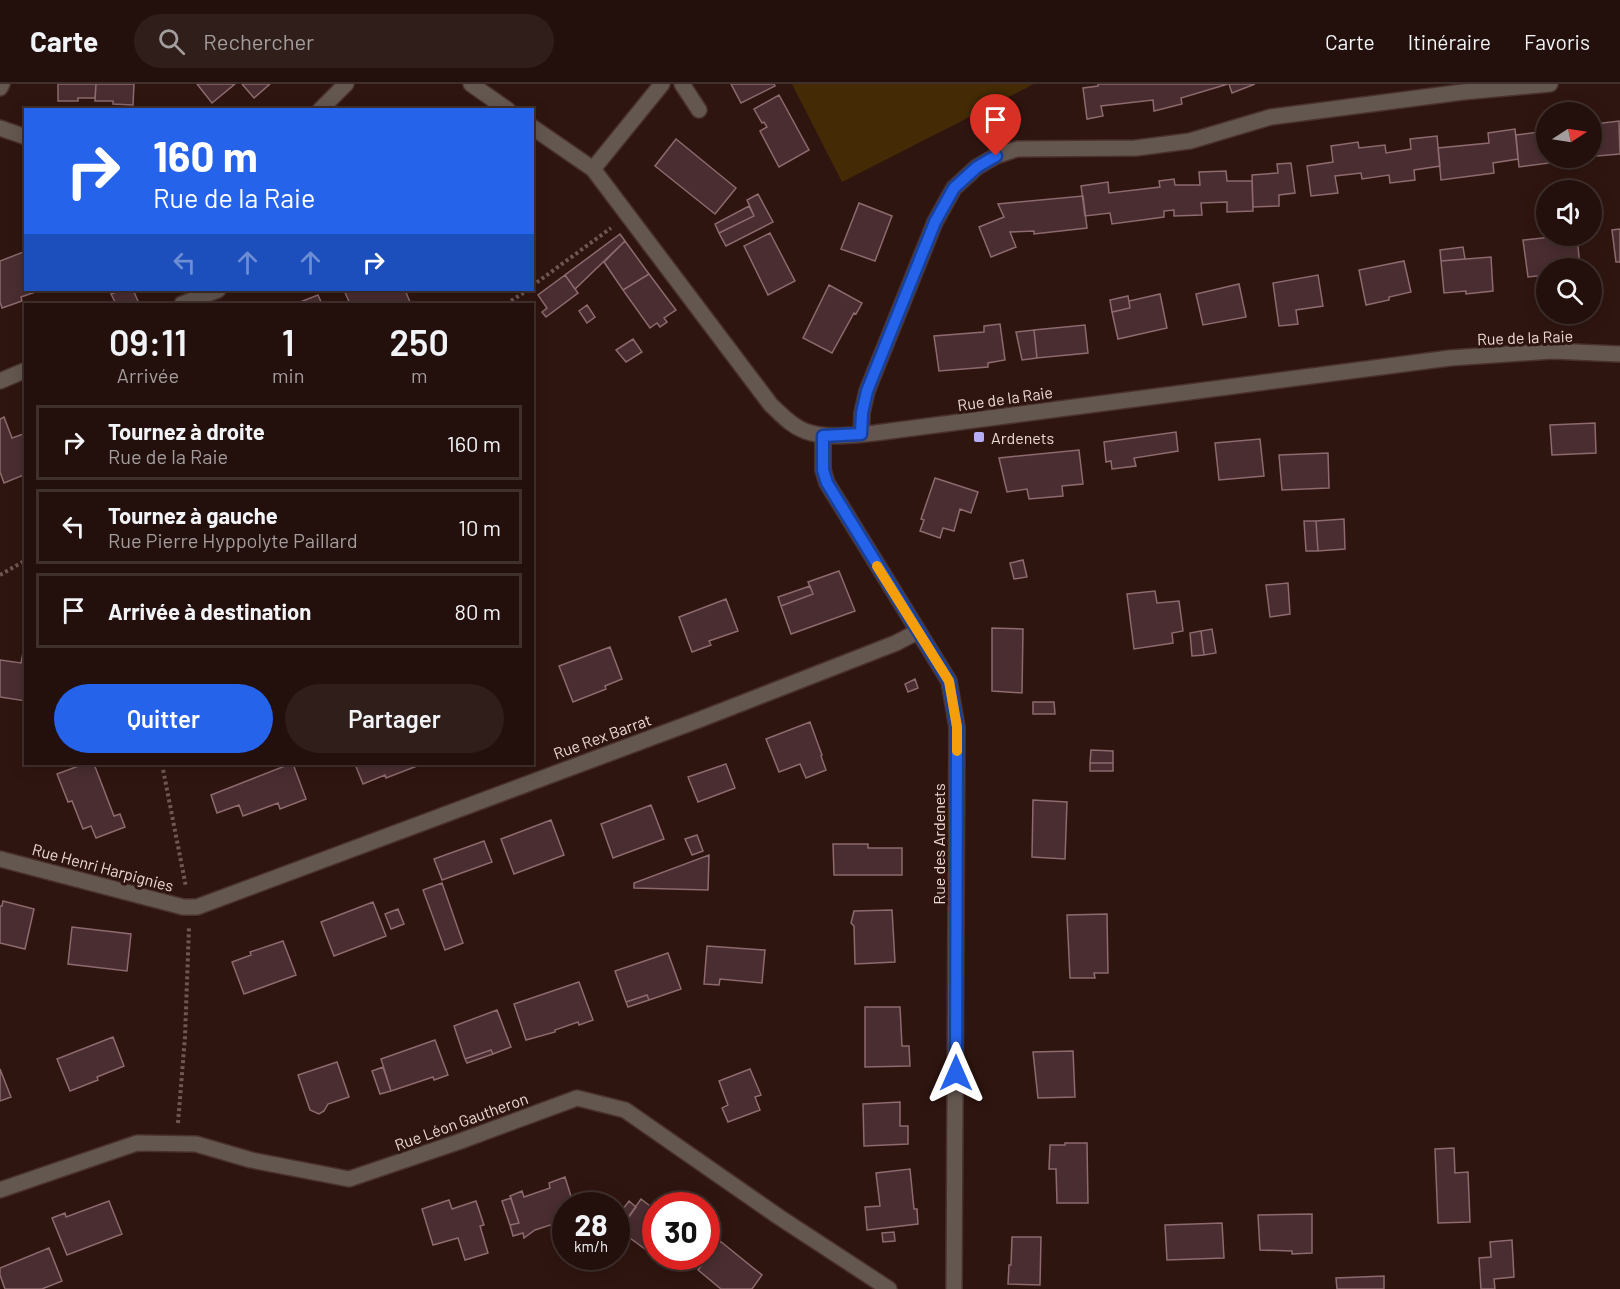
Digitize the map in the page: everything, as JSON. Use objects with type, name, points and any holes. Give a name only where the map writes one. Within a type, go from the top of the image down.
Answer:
[{"type":"street","points":[[0,88],[2,84]]},
{"type":"street","points":[[322,108],[346,84]]},
{"type":"street","points":[[471,84],[505,108]]},
{"type":"street","points":[[593,169],[662,84]]},
{"type":"street","points":[[682,84],[699,110]]},
{"type":"street","points":[[861,434],[862,413],[867,391],[935,222],[954,188],[977,167],[996,156],[1017,149],[1136,148],[1190,141],[1271,117],[1462,88],[1550,84]]},
{"type":"street","points":[[0,128],[24,136]]},
{"type":"street","name":"Rue de la Raie","points":[[534,128],[593,169],[771,405],[788,421],[804,431],[823,436],[861,434],[1450,358],[1552,351],[1620,354]]},
{"type":"street","points":[[185,303],[215,291]]},
{"type":"street","points":[[0,381],[24,371]]},
{"type":"street","name":"Rue des Ardenets","points":[[823,436],[823,470],[827,483],[949,681],[957,727],[954,1289]]},
{"type":"street","name":"Rue Rex Barrat","points":[[193,907],[696,721],[896,643],[917,632]]},
{"type":"street","name":"Rue Henri Harpignies","points":[[0,858],[193,907]]},
{"type":"street","name":"Rue Léon Gautheron","points":[[0,1190],[137,1143],[196,1144],[251,1160],[349,1179],[577,1098],[625,1110],[779,1217],[890,1289]]},
{"type":"path","points":[[534,285],[628,216]]},
{"type":"path","points":[[508,303],[526,291]]},
{"type":"path","points":[[0,575],[24,561]]},
{"type":"path","points":[[162,765],[193,907],[186,1037],[176,1144]]},
{"type":"shaded area","points":[[792,84],[1034,84],[842,182]]},
{"type":"building","points":[[58,84],[96,84],[95,98],[58,101]]},
{"type":"building","points":[[96,84],[134,84],[133,105],[113,104],[113,101],[95,101]]},
{"type":"building","points":[[197,84],[235,84],[212,103]]},
{"type":"building","points":[[242,84],[270,84],[254,98]]},
{"type":"building","points":[[731,84],[774,84],[775,86],[741,103]]},
{"type":"building","points":[[1098,84],[1228,84],[1181,98],[1182,104],[1154,111],[1153,100],[1101,106],[1103,116],[1087,119],[1083,88],[1098,86]]},
{"type":"building","points":[[1229,84],[1255,84],[1232,93]]},
{"type":"building","points":[[779,95],[809,150],[779,167],[760,131],[767,127],[754,109]]},
{"type":"building","points":[[1619,121],[1620,154],[1602,156],[1602,123]]},
{"type":"building","points":[[1515,129],[1518,159],[1493,163],[1494,173],[1441,180],[1438,148],[1489,143],[1488,133]]},
{"type":"building","points":[[1536,132],[1536,165],[1519,167],[1516,135]]},
{"type":"building","points":[[1437,136],[1440,166],[1414,170],[1415,180],[1390,183],[1389,175],[1362,179],[1361,173],[1335,176],[1338,193],[1311,196],[1307,166],[1333,162],[1331,146],[1358,142],[1359,148],[1385,145],[1386,153],[1411,149],[1410,139]]},
{"type":"building","points":[[676,139],[736,188],[715,214],[655,166]]},
{"type":"building","points":[[1291,163],[1295,193],[1279,195],[1279,206],[1253,207],[1252,175],[1278,173],[1277,164]]},
{"type":"building","points":[[1226,171],[1227,181],[1252,181],[1253,211],[1227,212],[1227,202],[1201,203],[1202,215],[1174,216],[1174,210],[1164,211],[1164,217],[1112,224],[1110,213],[1085,216],[1081,186],[1108,182],[1109,193],[1160,187],[1159,181],[1174,179],[1175,185],[1200,185],[1199,172]]},
{"type":"building","points":[[758,194],[773,222],[726,246],[719,233],[754,216],[747,200]]},
{"type":"building","points":[[1083,196],[1087,228],[1034,234],[1034,231],[1010,232],[1016,247],[991,257],[979,227],[1004,217],[998,204]]},
{"type":"building","points":[[859,203],[892,216],[875,261],[841,249]]},
{"type":"building","points":[[749,206],[754,216],[719,233],[715,224]]},
{"type":"building","points":[[1620,229],[1620,262],[1616,262],[1612,230]]},
{"type":"building","points":[[770,233],[795,281],[768,295],[744,246]]},
{"type":"building","points":[[620,234],[625,241],[575,289],[565,275]]},
{"type":"building","points":[[1536,239],[1536,246],[1578,246],[1579,258],[1536,258],[1536,276],[1528,277],[1523,240]]},
{"type":"building","points":[[625,241],[649,274],[623,290],[604,262]]},
{"type":"building","points":[[1463,247],[1465,259],[1441,261],[1440,250]]},
{"type":"building","points":[[24,252],[24,291],[38,291],[21,297],[22,301],[2,308],[0,261]]},
{"type":"building","points":[[1491,257],[1493,291],[1466,294],[1466,291],[1444,293],[1441,261]]},
{"type":"building","points":[[1404,261],[1411,292],[1366,305],[1359,270]]},
{"type":"building","points":[[649,274],[676,310],[664,318],[667,322],[660,327],[657,323],[650,328],[623,290]]},
{"type":"building","points":[[565,275],[578,293],[546,317],[542,312],[547,308],[538,295]]},
{"type":"building","points":[[1318,275],[1323,306],[1296,310],[1298,324],[1279,326],[1273,283]]},
{"type":"building","points":[[1239,284],[1246,317],[1203,325],[1196,294]]},
{"type":"building","points":[[829,285],[862,303],[832,353],[803,338]]},
{"type":"building","points":[[119,291],[133,291],[138,301],[116,303],[111,294]]},
{"type":"building","points":[[344,291],[405,291],[410,302],[408,303],[350,303]]},
{"type":"building","points":[[1160,294],[1167,328],[1118,339],[1112,312],[1130,308],[1129,301]]},
{"type":"building","points":[[318,295],[322,303],[298,303]]},
{"type":"building","points":[[1128,296],[1130,308],[1112,312],[1110,300]]},
{"type":"building","points":[[587,305],[595,317],[587,323],[579,311]]},
{"type":"building","points":[[1000,324],[1005,360],[988,363],[988,367],[939,371],[934,336],[984,332],[984,326]]},
{"type":"building","points":[[1085,325],[1088,353],[1037,358],[1034,330]]},
{"type":"building","points":[[1034,330],[1037,358],[1022,360],[1016,332]]},
{"type":"building","points":[[633,339],[642,352],[626,362],[616,350]]},
{"type":"building","points":[[4,417],[12,438],[24,434],[24,475],[4,483],[0,472],[0,419]]},
{"type":"building","points":[[1595,423],[1596,453],[1552,455],[1550,425]]},
{"type":"building","points":[[1176,432],[1178,451],[1134,458],[1136,466],[1112,469],[1111,461],[1106,462],[1104,442]]},
{"type":"building","points":[[1260,439],[1264,476],[1219,480],[1215,443]]},
{"type":"building","points":[[1079,450],[1083,484],[1062,486],[1063,496],[1029,499],[1027,489],[1007,492],[999,458]]},
{"type":"building","points":[[1328,453],[1329,488],[1282,490],[1279,455]]},
{"type":"building","points":[[935,478],[978,492],[971,513],[960,509],[954,531],[943,528],[940,538],[920,531],[924,520],[921,519]]},
{"type":"building","points":[[1344,519],[1345,549],[1318,551],[1316,521]]},
{"type":"building","points":[[1304,521],[1316,521],[1318,551],[1306,551]]},
{"type":"building","points":[[1023,560],[1027,577],[1014,579],[1010,563]]},
{"type":"building","points":[[839,571],[855,611],[791,634],[781,606],[813,594],[808,582]]},
{"type":"building","points":[[1288,583],[1290,614],[1270,617],[1266,585]]},
{"type":"building","points":[[810,586],[813,594],[781,606],[778,597]]},
{"type":"building","points":[[1155,591],[1157,603],[1179,601],[1183,631],[1172,633],[1173,643],[1134,649],[1127,594]]},
{"type":"building","points":[[726,599],[738,631],[709,641],[711,645],[692,652],[679,617]]},
{"type":"building","points":[[992,628],[1023,629],[1022,693],[992,691]]},
{"type":"building","points":[[1212,629],[1216,653],[1204,655],[1201,631]]},
{"type":"building","points":[[1201,631],[1204,655],[1192,656],[1190,633]]},
{"type":"building","points":[[24,647],[24,701],[0,697],[0,660],[21,663]]},
{"type":"building","points":[[610,647],[622,679],[605,686],[606,689],[573,702],[559,666]]},
{"type":"building","points":[[915,679],[918,688],[908,692],[905,684]]},
{"type":"building","points":[[1033,702],[1054,702],[1055,714],[1033,714]]},
{"type":"building","points":[[810,722],[826,770],[806,778],[800,764],[779,772],[766,739]]},
{"type":"building","points":[[1091,750],[1113,751],[1113,763],[1090,763]]},
{"type":"building","points":[[1090,763],[1113,763],[1113,771],[1090,771]]},
{"type":"building","points":[[726,764],[735,788],[698,802],[688,777]]},
{"type":"building","points":[[81,765],[94,765],[114,816],[120,814],[125,827],[96,838],[91,826],[83,829],[72,801],[68,802],[57,774]]},
{"type":"building","points":[[287,765],[293,765],[306,799],[280,809],[278,803],[243,816],[239,805],[217,813],[211,795]]},
{"type":"building","points":[[355,765],[417,766],[386,778],[385,775],[363,784]]},
{"type":"building","points":[[1033,800],[1067,802],[1065,859],[1032,857]]},
{"type":"building","points":[[651,805],[664,839],[613,858],[601,824]]},
{"type":"building","points":[[551,820],[564,855],[514,874],[501,839]]},
{"type":"building","points":[[697,835],[703,851],[692,855],[685,839]]},
{"type":"building","points":[[484,841],[492,862],[442,880],[434,859]]},
{"type":"building","points":[[833,844],[868,844],[868,848],[902,848],[902,875],[834,875]]},
{"type":"building","points":[[709,855],[708,890],[634,888],[634,883]]},
{"type":"building","points":[[442,883],[463,943],[445,950],[423,890]]},
{"type":"building","points":[[3,901],[34,909],[25,949],[0,943],[0,906]]},
{"type":"building","points":[[373,902],[386,936],[334,956],[321,922]]},
{"type":"building","points":[[398,909],[404,924],[391,929],[385,914]]},
{"type":"building","points":[[892,910],[895,962],[855,964],[854,926],[851,923],[854,911]]},
{"type":"building","points":[[1107,914],[1108,973],[1094,973],[1095,978],[1070,978],[1067,915]]},
{"type":"building","points":[[72,927],[131,934],[127,971],[68,964]]},
{"type":"building","points":[[283,941],[296,975],[244,994],[232,962],[251,955],[250,952]]},
{"type":"building","points":[[707,946],[765,950],[762,983],[720,979],[719,985],[704,984]]},
{"type":"building","points":[[668,953],[681,989],[649,1000],[647,995],[626,1002],[615,971]]},
{"type":"building","points":[[579,982],[593,1020],[579,1025],[578,1022],[555,1030],[555,1032],[526,1040],[514,1004]]},
{"type":"building","points":[[647,995],[649,1000],[628,1007],[626,1002]]},
{"type":"building","points":[[865,1007],[900,1007],[902,1046],[909,1046],[910,1066],[865,1067]]},
{"type":"building","points":[[497,1010],[511,1047],[493,1054],[491,1050],[465,1059],[454,1026]]},
{"type":"building","points":[[113,1037],[124,1066],[70,1091],[57,1059]]},
{"type":"building","points":[[435,1040],[448,1075],[434,1080],[433,1077],[391,1091],[381,1059]]},
{"type":"building","points":[[491,1050],[493,1054],[467,1063],[465,1059]]},
{"type":"building","points":[[1073,1051],[1075,1097],[1038,1098],[1033,1052]]},
{"type":"building","points":[[337,1062],[349,1097],[328,1104],[319,1114],[310,1110],[298,1075]]},
{"type":"building","points":[[383,1067],[391,1091],[380,1094],[372,1071]]},
{"type":"building","points":[[0,1069],[11,1097],[0,1101]]},
{"type":"building","points":[[750,1069],[761,1095],[755,1097],[760,1110],[728,1122],[722,1108],[728,1105],[719,1081]]},
{"type":"building","points":[[900,1102],[900,1126],[908,1126],[908,1144],[864,1146],[863,1104]]},
{"type":"building","points":[[1065,1143],[1087,1143],[1088,1203],[1057,1203],[1056,1169],[1049,1169],[1050,1145],[1065,1145]]},
{"type":"building","points":[[1454,1148],[1455,1173],[1468,1172],[1470,1222],[1438,1223],[1435,1149]]},
{"type":"building","points":[[910,1169],[918,1224],[867,1230],[865,1207],[880,1206],[876,1173]]},
{"type":"building","points":[[565,1177],[570,1192],[552,1192],[552,1225],[535,1230],[524,1238],[523,1233],[513,1236],[510,1225],[519,1223],[510,1196],[522,1191],[524,1197],[550,1188],[549,1183]]},
{"type":"building","points":[[511,1198],[519,1223],[510,1225],[502,1201]]},
{"type":"building","points":[[641,1199],[642,1247],[630,1238],[630,1214]]},
{"type":"building","points":[[449,1200],[452,1209],[476,1201],[484,1225],[480,1226],[488,1253],[465,1260],[458,1238],[433,1245],[422,1209]]},
{"type":"building","points":[[109,1201],[122,1234],[67,1255],[52,1218],[65,1213],[66,1217]]},
{"type":"building","points":[[630,1202],[636,1207],[630,1215]]},
{"type":"building","points":[[1312,1214],[1312,1253],[1292,1254],[1292,1251],[1260,1250],[1258,1215]]},
{"type":"building","points":[[1222,1223],[1224,1258],[1167,1260],[1165,1225]]},
{"type":"building","points":[[894,1232],[895,1241],[883,1242],[882,1233]]},
{"type":"building","points":[[1012,1237],[1041,1237],[1040,1285],[1008,1284]]},
{"type":"building","points":[[1512,1240],[1514,1277],[1494,1279],[1495,1289],[1481,1289],[1479,1258],[1491,1257],[1490,1242]]},
{"type":"building","points":[[720,1241],[762,1275],[752,1289],[721,1289],[698,1270],[720,1270]]},
{"type":"building","points":[[49,1248],[62,1281],[42,1289],[5,1289],[0,1268]]},
{"type":"building","points":[[1384,1276],[1384,1289],[1337,1289],[1336,1278]]},
{"type":"slow traffic","points":[[877,566],[949,681],[957,727],[957,751]]},
{"type":"place","name":"Ardenets","points":[[979,437]]},
{"type":"route","points":[[956,1073],[957,727],[949,681],[827,483],[823,470],[823,436],[861,434],[862,413],[867,391],[935,222],[954,188],[977,167],[996,156]]}]
